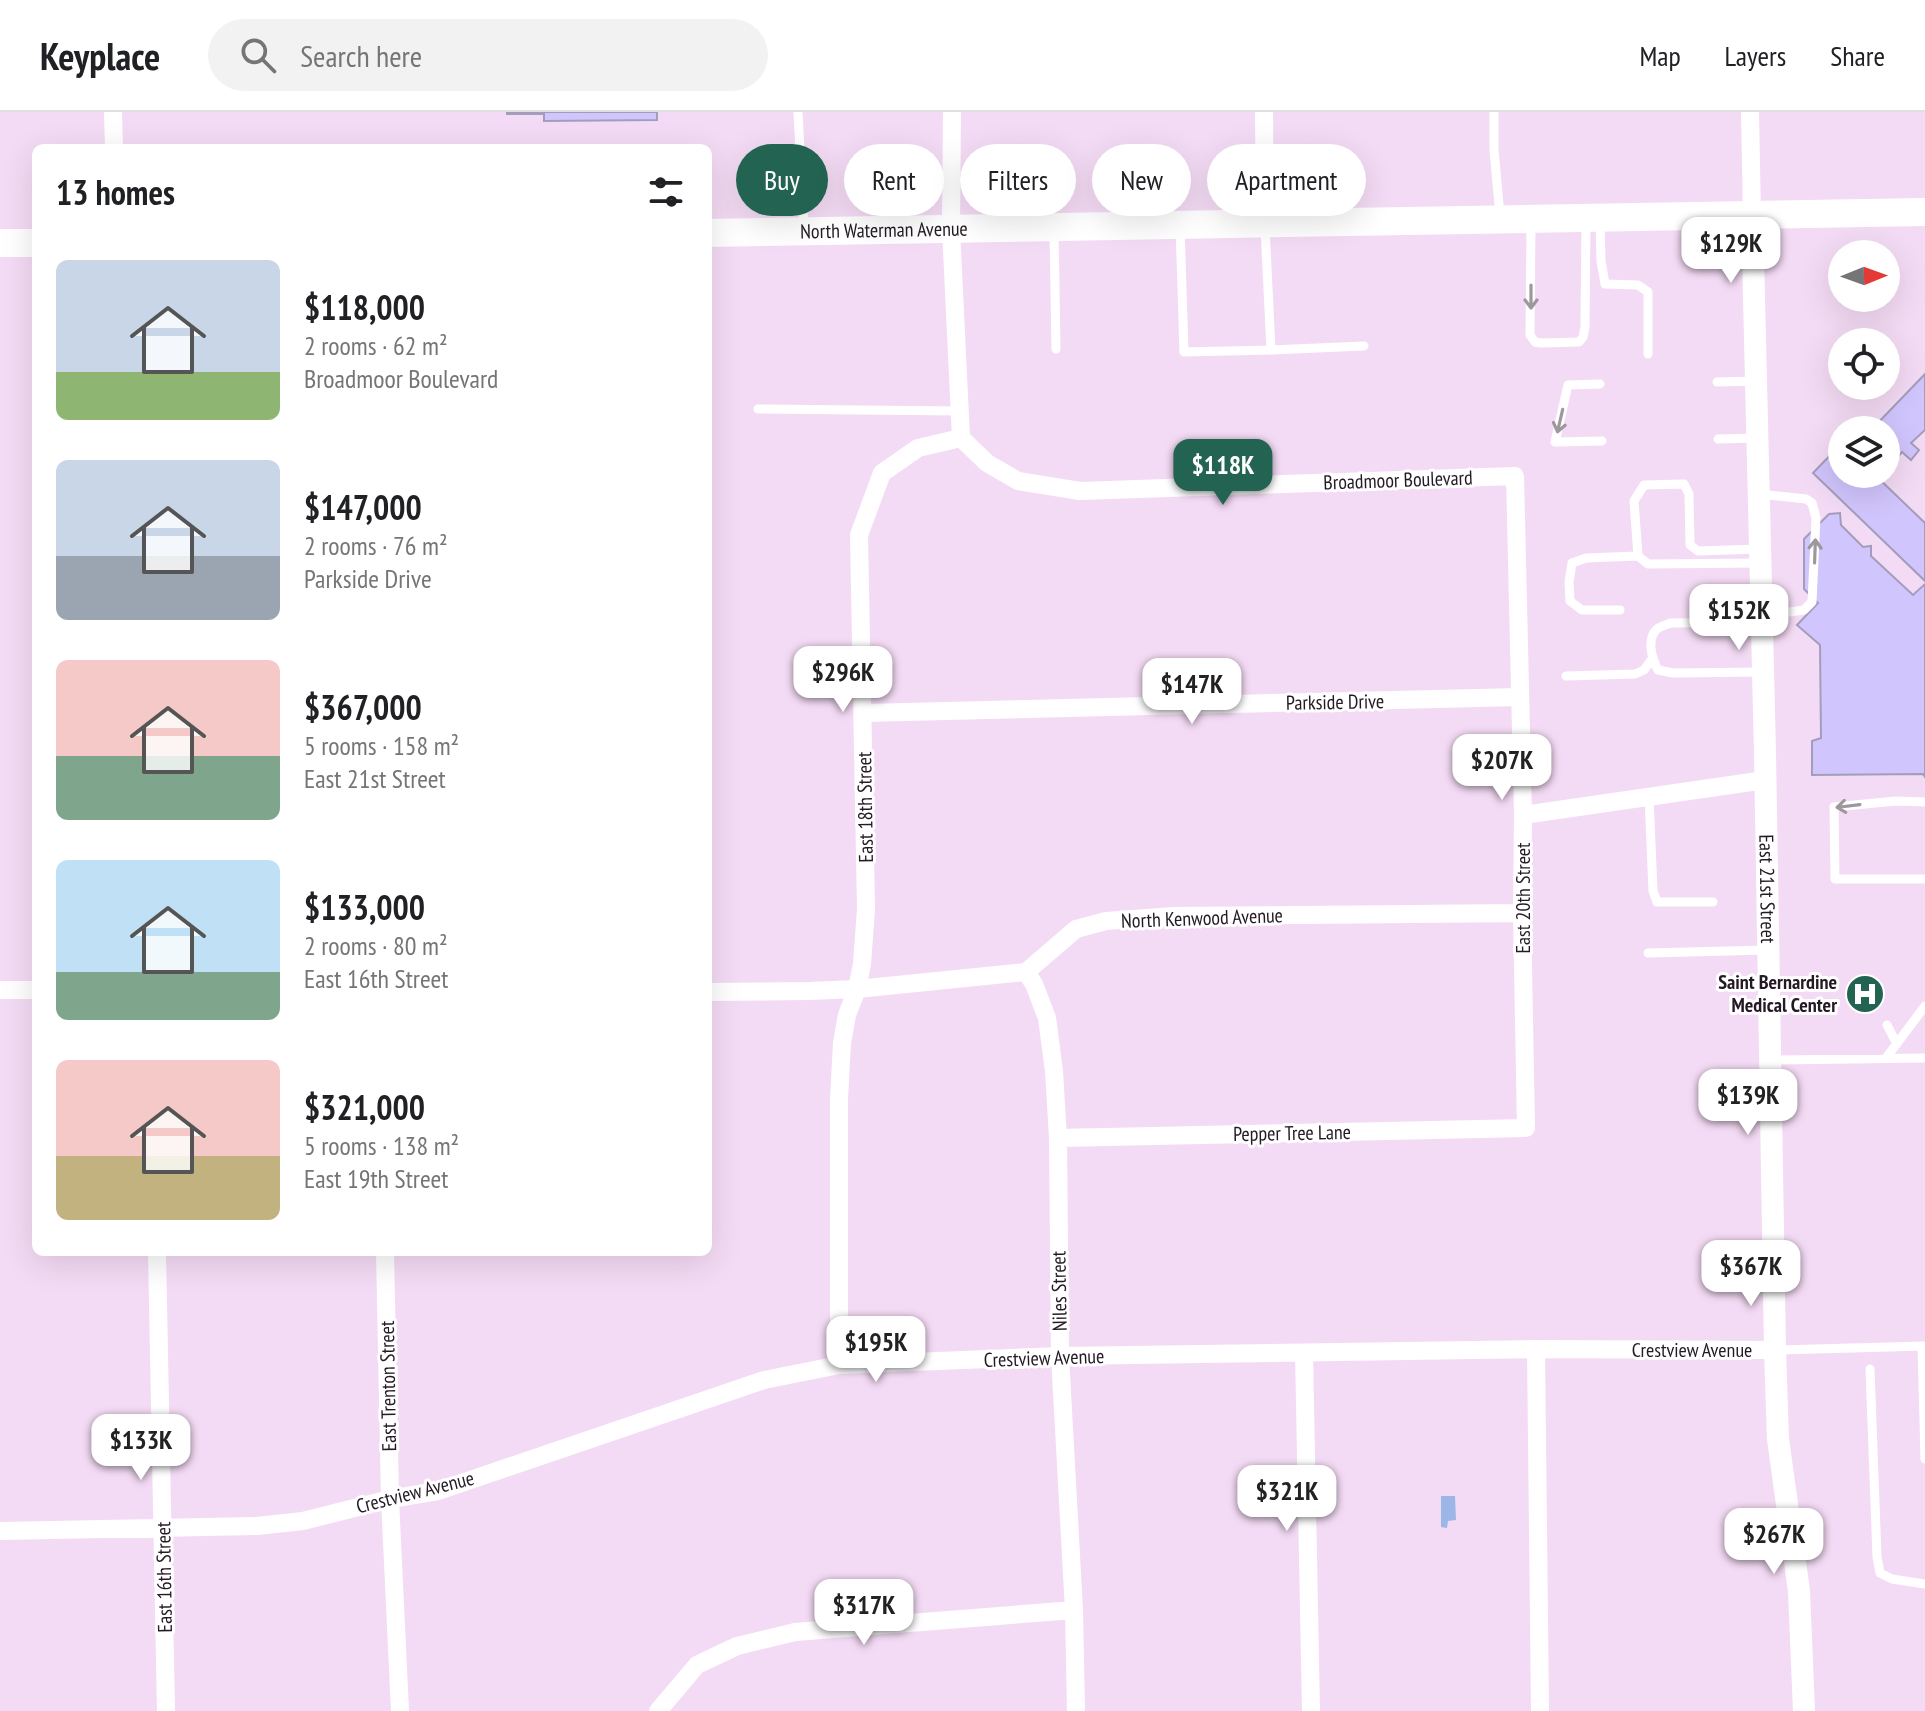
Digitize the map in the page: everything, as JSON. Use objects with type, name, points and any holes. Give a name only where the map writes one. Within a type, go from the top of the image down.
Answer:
[{"type":"main road","name":"North Waterman Avenue","points":[[712,233],[1925,212]]},
{"type":"main road","points":[[0,243],[32,243]]},
{"type":"street","points":[[113,112],[114,144]]},
{"type":"street","points":[[952,112],[951,229],[961,438]]},
{"type":"street","points":[[1264,112],[1265,224]]},
{"type":"street","name":"East 21st Street","points":[[1750,112],[1778,1439],[1799,1591],[1804,1711]]},
{"type":"street","name":"Broadmoor Boulevard","points":[[961,438],[987,463],[1018,481],[1080,491],[1515,476]]},
{"type":"street","name":"East 18th Street","points":[[839,1365],[839,1099],[842,1043],[862,964],[866,909],[859,535],[882,473],[918,448],[961,438]]},
{"type":"street","name":"East 20th Street","points":[[1515,476],[1526,1128]]},
{"type":"street","name":"Parkside Drive","points":[[864,713],[1519,697]]},
{"type":"street","points":[[1523,815],[1765,780]]},
{"type":"street","name":"North Kenwood Avenue","points":[[1026,972],[1076,929],[1106,921],[1174,916],[1522,913]]},
{"type":"street","points":[[712,992],[857,989],[1026,972]]},
{"type":"street","name":"Niles Street","points":[[1026,972],[1047,1018],[1054,1071],[1058,1138],[1060,1356],[1074,1610],[1076,1711]]},
{"type":"street","points":[[0,990],[32,990]]},
{"type":"street","name":"Pepper Tree Lane","points":[[1058,1138],[1526,1128]]},
{"type":"street","name":"East 16th Street","points":[[157,1256],[166,1711]]},
{"type":"street","name":"East Trenton Street","points":[[385,1256],[390,1499],[400,1711]]},
{"type":"street","points":[[1536,1349],[1540,1711]]},
{"type":"street","name":"Crestview Avenue","points":[[0,1531],[257,1526],[303,1521],[390,1499],[438,1491],[764,1380],[839,1365],[1060,1356],[1536,1349],[1775,1350]]},
{"type":"street","points":[[1304,1353],[1311,1711]]},
{"type":"street","points":[[658,1711],[697,1665],[737,1646],[795,1632],[1074,1610]]},
{"type":"lane","points":[[798,112],[804,232]]},
{"type":"lane","points":[[1494,112],[1500,220]]},
{"type":"lane","points":[[1531,219],[1530,335],[1535,342],[1541,343],[1579,342],[1583,337],[1593,218]]},
{"type":"lane","points":[[1593,218],[1605,284],[1638,285],[1648,292],[1648,354]]},
{"type":"lane","points":[[1265,224],[1271,350]]},
{"type":"lane","points":[[1180,225],[1184,352],[1364,346]]},
{"type":"lane","points":[[1054,227],[1056,349]]},
{"type":"lane","points":[[1717,382],[1756,381]]},
{"type":"lane","points":[[1600,384],[1568,385],[1555,442],[1602,441]]},
{"type":"lane","points":[[758,409],[959,411]]},
{"type":"lane","points":[[1718,439],[1757,438]]},
{"type":"lane","points":[[1638,556],[1634,501],[1644,485],[1684,484],[1689,494],[1690,545],[1698,551],[1760,556]]},
{"type":"lane","points":[[1759,494],[1806,499],[1812,503],[1816,518],[1814,599],[1809,607],[1761,619],[1671,623],[1658,628],[1651,637],[1652,659],[1658,670],[1673,673],[1763,672]]},
{"type":"lane","points":[[1620,610],[1582,610],[1570,601],[1572,563],[1586,558],[1638,556],[1648,564],[1708,563],[1760,556]]},
{"type":"lane","points":[[1566,676],[1635,674],[1644,670],[1652,659]]},
{"type":"lane","points":[[1649,797],[1653,891],[1657,902],[1713,902]]},
{"type":"lane","points":[[1925,802],[1896,801],[1834,807],[1835,879],[1925,879]]},
{"type":"lane","points":[[1648,953],[1768,950]]},
{"type":"lane","points":[[1886,1058],[1925,1006]]},
{"type":"lane","points":[[1887,1025],[1897,1044]]},
{"type":"lane","points":[[1770,1060],[1925,1058]]},
{"type":"lane","points":[[1775,1350],[1924,1346],[1925,1459]]},
{"type":"lane","points":[[1870,1369],[1880,1573],[1892,1579],[1925,1584]]},
{"type":"water","points":[[1441,1496],[1455,1496],[1456,1520],[1448,1521],[1447,1528],[1441,1527]]},
{"type":"building","points":[[507,112],[657,112],[657,120],[544,121],[544,114]]},
{"type":"building","points":[[1925,374],[1925,430],[1911,443],[1919,450],[1911,460],[1902,452],[1900,454],[1900,416],[1884,416]]},
{"type":"building","points":[[1828,457],[1828,487],[1813,473]]},
{"type":"building","points":[[1829,488],[1889,488],[1925,523],[1925,581]]},
{"type":"building","points":[[1840,513],[1841,525],[1863,547],[1871,546],[1871,556],[1913,595],[1925,584],[1925,777],[1923,774],[1812,775],[1812,741],[1821,738],[1820,645],[1797,625],[1818,603],[1804,589],[1804,539],[1829,514]]},
{"type":"place","name":"Saint Bernardine Medical Center","points":[[1865,994]]}]
